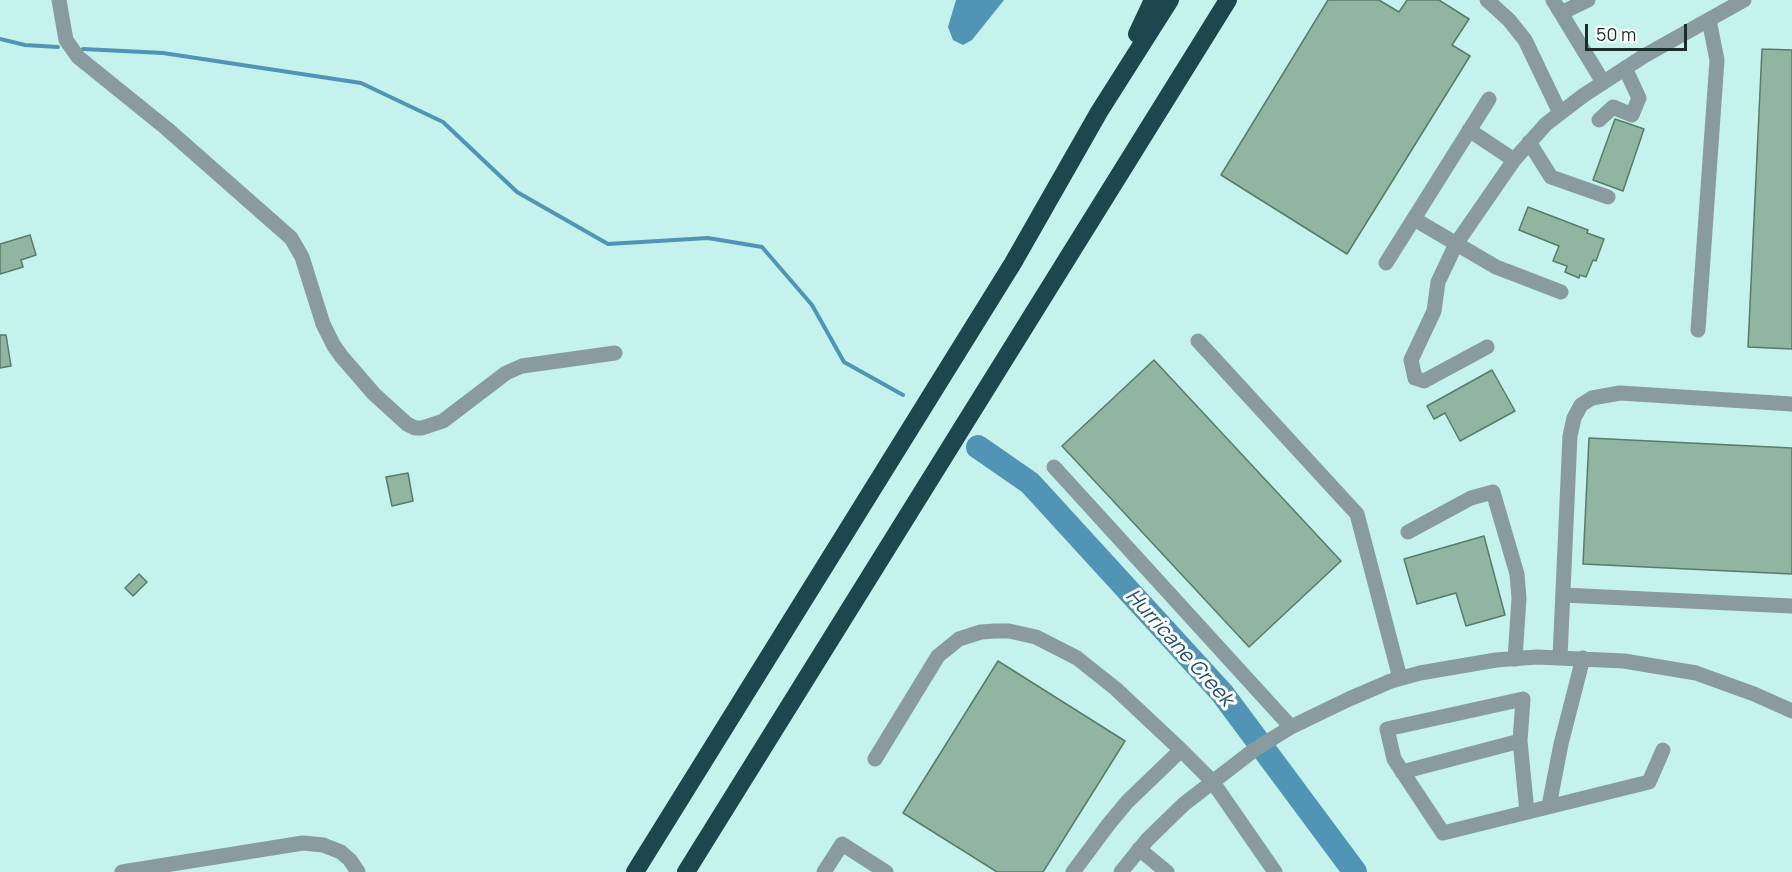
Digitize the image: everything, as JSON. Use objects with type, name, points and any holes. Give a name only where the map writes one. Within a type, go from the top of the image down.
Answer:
[{"type":"highway","points":[[1099,112],[1153,0]]},
{"type":"highway","points":[[635,872],[1013,263],[1099,112],[1170,0]]},
{"type":"highway","points":[[686,872],[1228,0]]},
{"type":"street","points":[[59,0],[66,40],[78,57],[166,128],[291,238],[302,257],[323,324],[334,346],[374,394],[407,424],[415,428],[422,428],[443,422],[506,374],[522,366],[615,353]]},
{"type":"street","points":[[1487,0],[1509,20],[1525,40],[1560,113]]},
{"type":"street","points":[[1588,0],[1557,6],[1604,82]]},
{"type":"street","points":[[1487,347],[1424,381],[1414,378],[1411,360],[1434,311],[1438,282],[1456,244],[1515,160],[1529,142],[1560,113],[1604,82],[1744,0]]},
{"type":"street","points":[[1698,330],[1717,60],[1709,20]]},
{"type":"street","points":[[1599,120],[1613,107],[1632,115],[1639,98],[1625,68]]},
{"type":"street","points":[[1386,263],[1489,99]]},
{"type":"street","points":[[1469,130],[1515,160]]},
{"type":"street","points":[[1529,142],[1551,177],[1608,197]]},
{"type":"street","points":[[1414,219],[1496,267],[1561,292]]},
{"type":"street","points":[[1197,341],[1357,514],[1400,678]]},
{"type":"street","points":[[1560,657],[1570,436],[1574,418],[1581,405],[1592,398],[1620,393],[1792,404]]},
{"type":"street","points":[[1054,468],[1291,728]]},
{"type":"street","points":[[1408,532],[1472,498],[1493,492],[1517,574],[1519,598],[1515,659]]},
{"type":"street","points":[[1563,595],[1792,606]]},
{"type":"street","points":[[875,759],[939,656],[959,639],[981,632],[995,631],[1009,631],[1036,637],[1077,658],[1116,689],[1181,750],[1212,781],[1275,872]]},
{"type":"street","points":[[1549,806],[1583,658]]},
{"type":"street","points":[[1121,872],[1168,819],[1212,781],[1254,750],[1291,728],[1349,699],[1400,678],[1443,668],[1515,659],[1583,658],[1655,665],[1696,674],[1754,694],[1792,711]]},
{"type":"street","points":[[1527,812],[1520,741],[1523,699],[1387,729],[1394,759],[1443,833],[1649,782],[1663,750]]},
{"type":"street","points":[[1402,772],[1520,741]]},
{"type":"street","points":[[1073,872],[1127,802],[1181,750]]},
{"type":"street","points":[[122,872],[303,843],[322,845],[341,852],[358,872]]},
{"type":"street","points":[[824,872],[842,844],[886,872]]},
{"type":"street","points":[[1140,849],[1167,872]]},
{"type":"water","points":[[956,0],[1004,0],[972,40],[963,45],[953,40],[948,27]]},
{"type":"building","points":[[1328,0],[1379,0],[1399,12],[1407,0],[1439,0],[1469,19],[1452,45],[1470,56],[1347,254],[1221,175]]},
{"type":"building","points":[[1762,49],[1792,50],[1792,349],[1748,347]]},
{"type":"building","points":[[1615,119],[1644,129],[1623,191],[1593,180]]},
{"type":"building","points":[[1528,207],[1588,230],[1587,233],[1604,239],[1596,261],[1593,260],[1586,277],[1580,275],[1579,278],[1565,272],[1567,266],[1553,261],[1559,246],[1519,230]]},
{"type":"building","points":[[30,235],[36,255],[21,260],[23,267],[0,274],[0,244]]},
{"type":"building","points":[[0,335],[6,335],[11,366],[0,368]]},
{"type":"building","points":[[1154,360],[1341,561],[1249,647],[1062,446]]},
{"type":"building","points":[[1492,370],[1515,411],[1460,441],[1445,413],[1434,419],[1427,406]]},
{"type":"building","points":[[1589,438],[1792,448],[1792,574],[1583,564]]},
{"type":"building","points":[[408,473],[413,501],[392,506],[386,477]]},
{"type":"building","points":[[1484,536],[1505,615],[1466,626],[1456,593],[1417,604],[1404,559]]},
{"type":"building","points":[[139,574],[147,582],[133,596],[125,588]]},
{"type":"building","points":[[998,661],[1125,741],[1043,872],[997,872],[903,813]]},
{"type":"waterway","points":[[0,39],[25,45],[58,47]]},
{"type":"waterway","points":[[83,49],[163,53],[361,83],[443,122],[517,192],[608,244],[708,238],[762,247],[812,305],[844,362],[903,395]]},
{"type":"waterway","name":"Hurricane Creek","points":[[978,447],[1030,483],[1222,693],[1355,872]]}]
